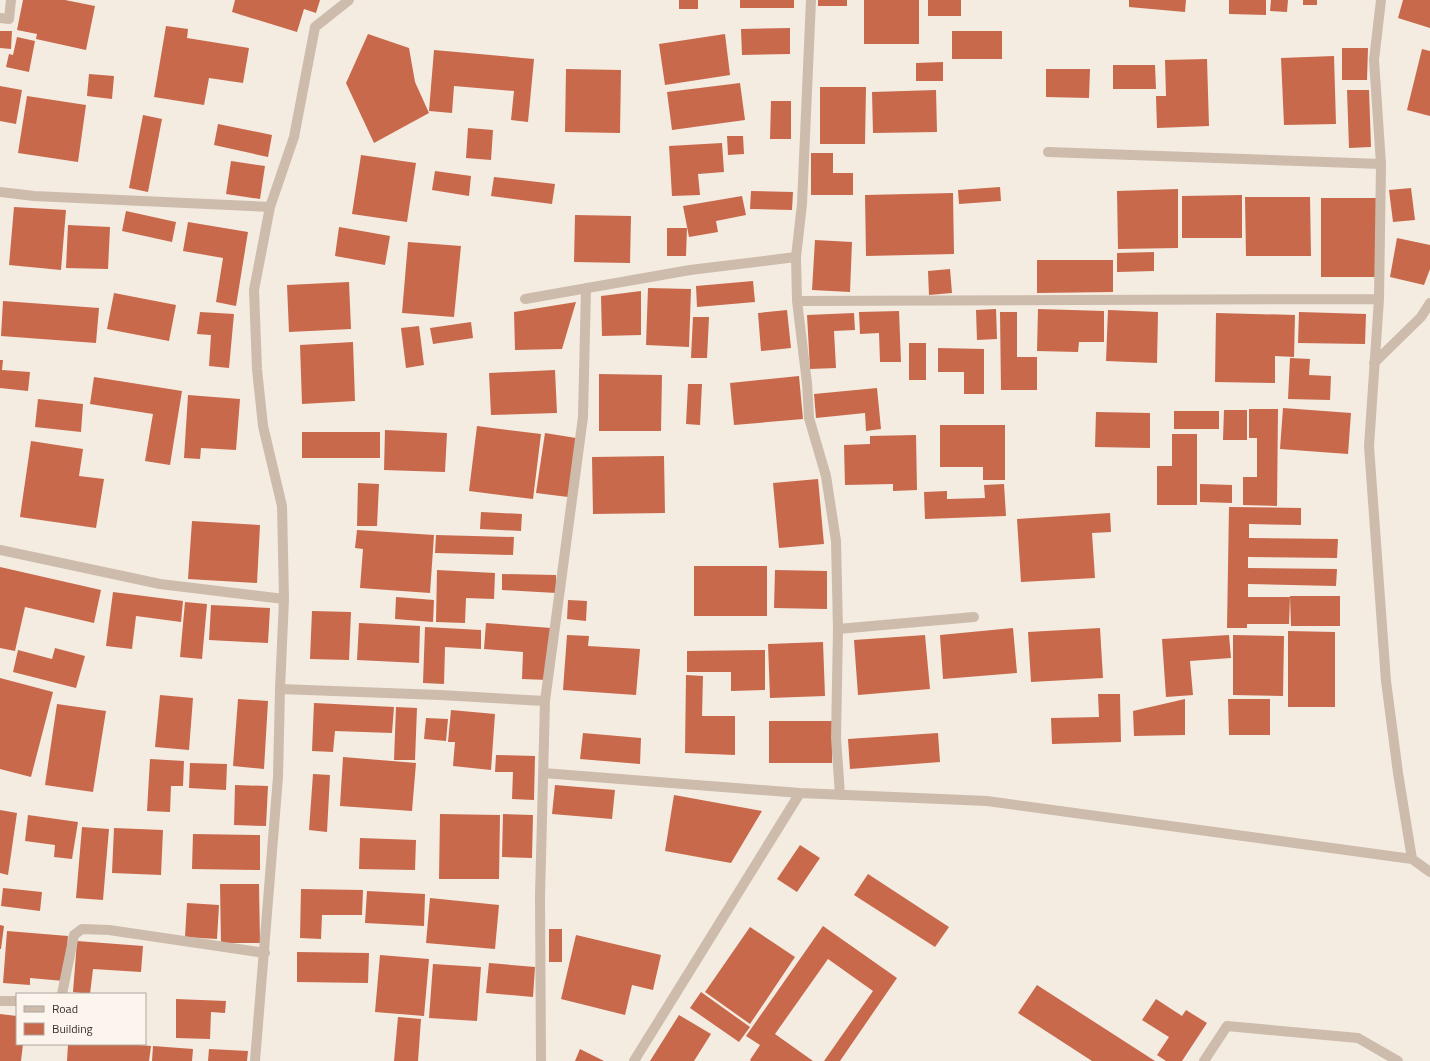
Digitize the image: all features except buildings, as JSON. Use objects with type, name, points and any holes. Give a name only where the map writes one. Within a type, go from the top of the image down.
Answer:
[{"type":"street","points":[[0,18],[9,19],[11,0]]},
{"type":"street","points":[[255,1061],[265,953],[278,777],[284,599],[282,506],[263,426],[257,369],[254,290],[270,207],[294,137],[315,27],[350,0]]},
{"type":"street","points":[[811,0],[802,204],[796,257],[797,301],[808,383],[809,418],[826,476],[836,541],[838,629],[836,738],[840,795]]},
{"type":"street","points":[[1382,0],[1374,60],[1381,164],[1379,299],[1369,446],[1385,658],[1398,773],[1412,860]]},
{"type":"street","points":[[1048,152],[1381,164]]},
{"type":"street","points":[[0,192],[34,196],[270,207]]},
{"type":"street","points":[[525,299],[690,270],[796,257]]},
{"type":"street","points":[[541,1061],[540,896],[545,701],[583,417],[586,288]]},
{"type":"street","points":[[797,301],[1379,299]]},
{"type":"street","points":[[1374,363],[1426,318],[1430,303]]},
{"type":"street","points":[[0,550],[160,584],[284,599]]},
{"type":"street","points":[[838,629],[974,617]]},
{"type":"street","points":[[280,689],[440,695],[545,701]]},
{"type":"street","points":[[543,773],[800,793],[987,801],[1412,860],[1430,872]]},
{"type":"street","points":[[634,1061],[800,793]]},
{"type":"street","points":[[62,993],[74,935],[82,930],[109,930],[265,953]]},
{"type":"street","points":[[0,1001],[16,1001]]},
{"type":"street","points":[[1204,1061],[1226,1026],[1358,1038],[1398,1061]]}]
